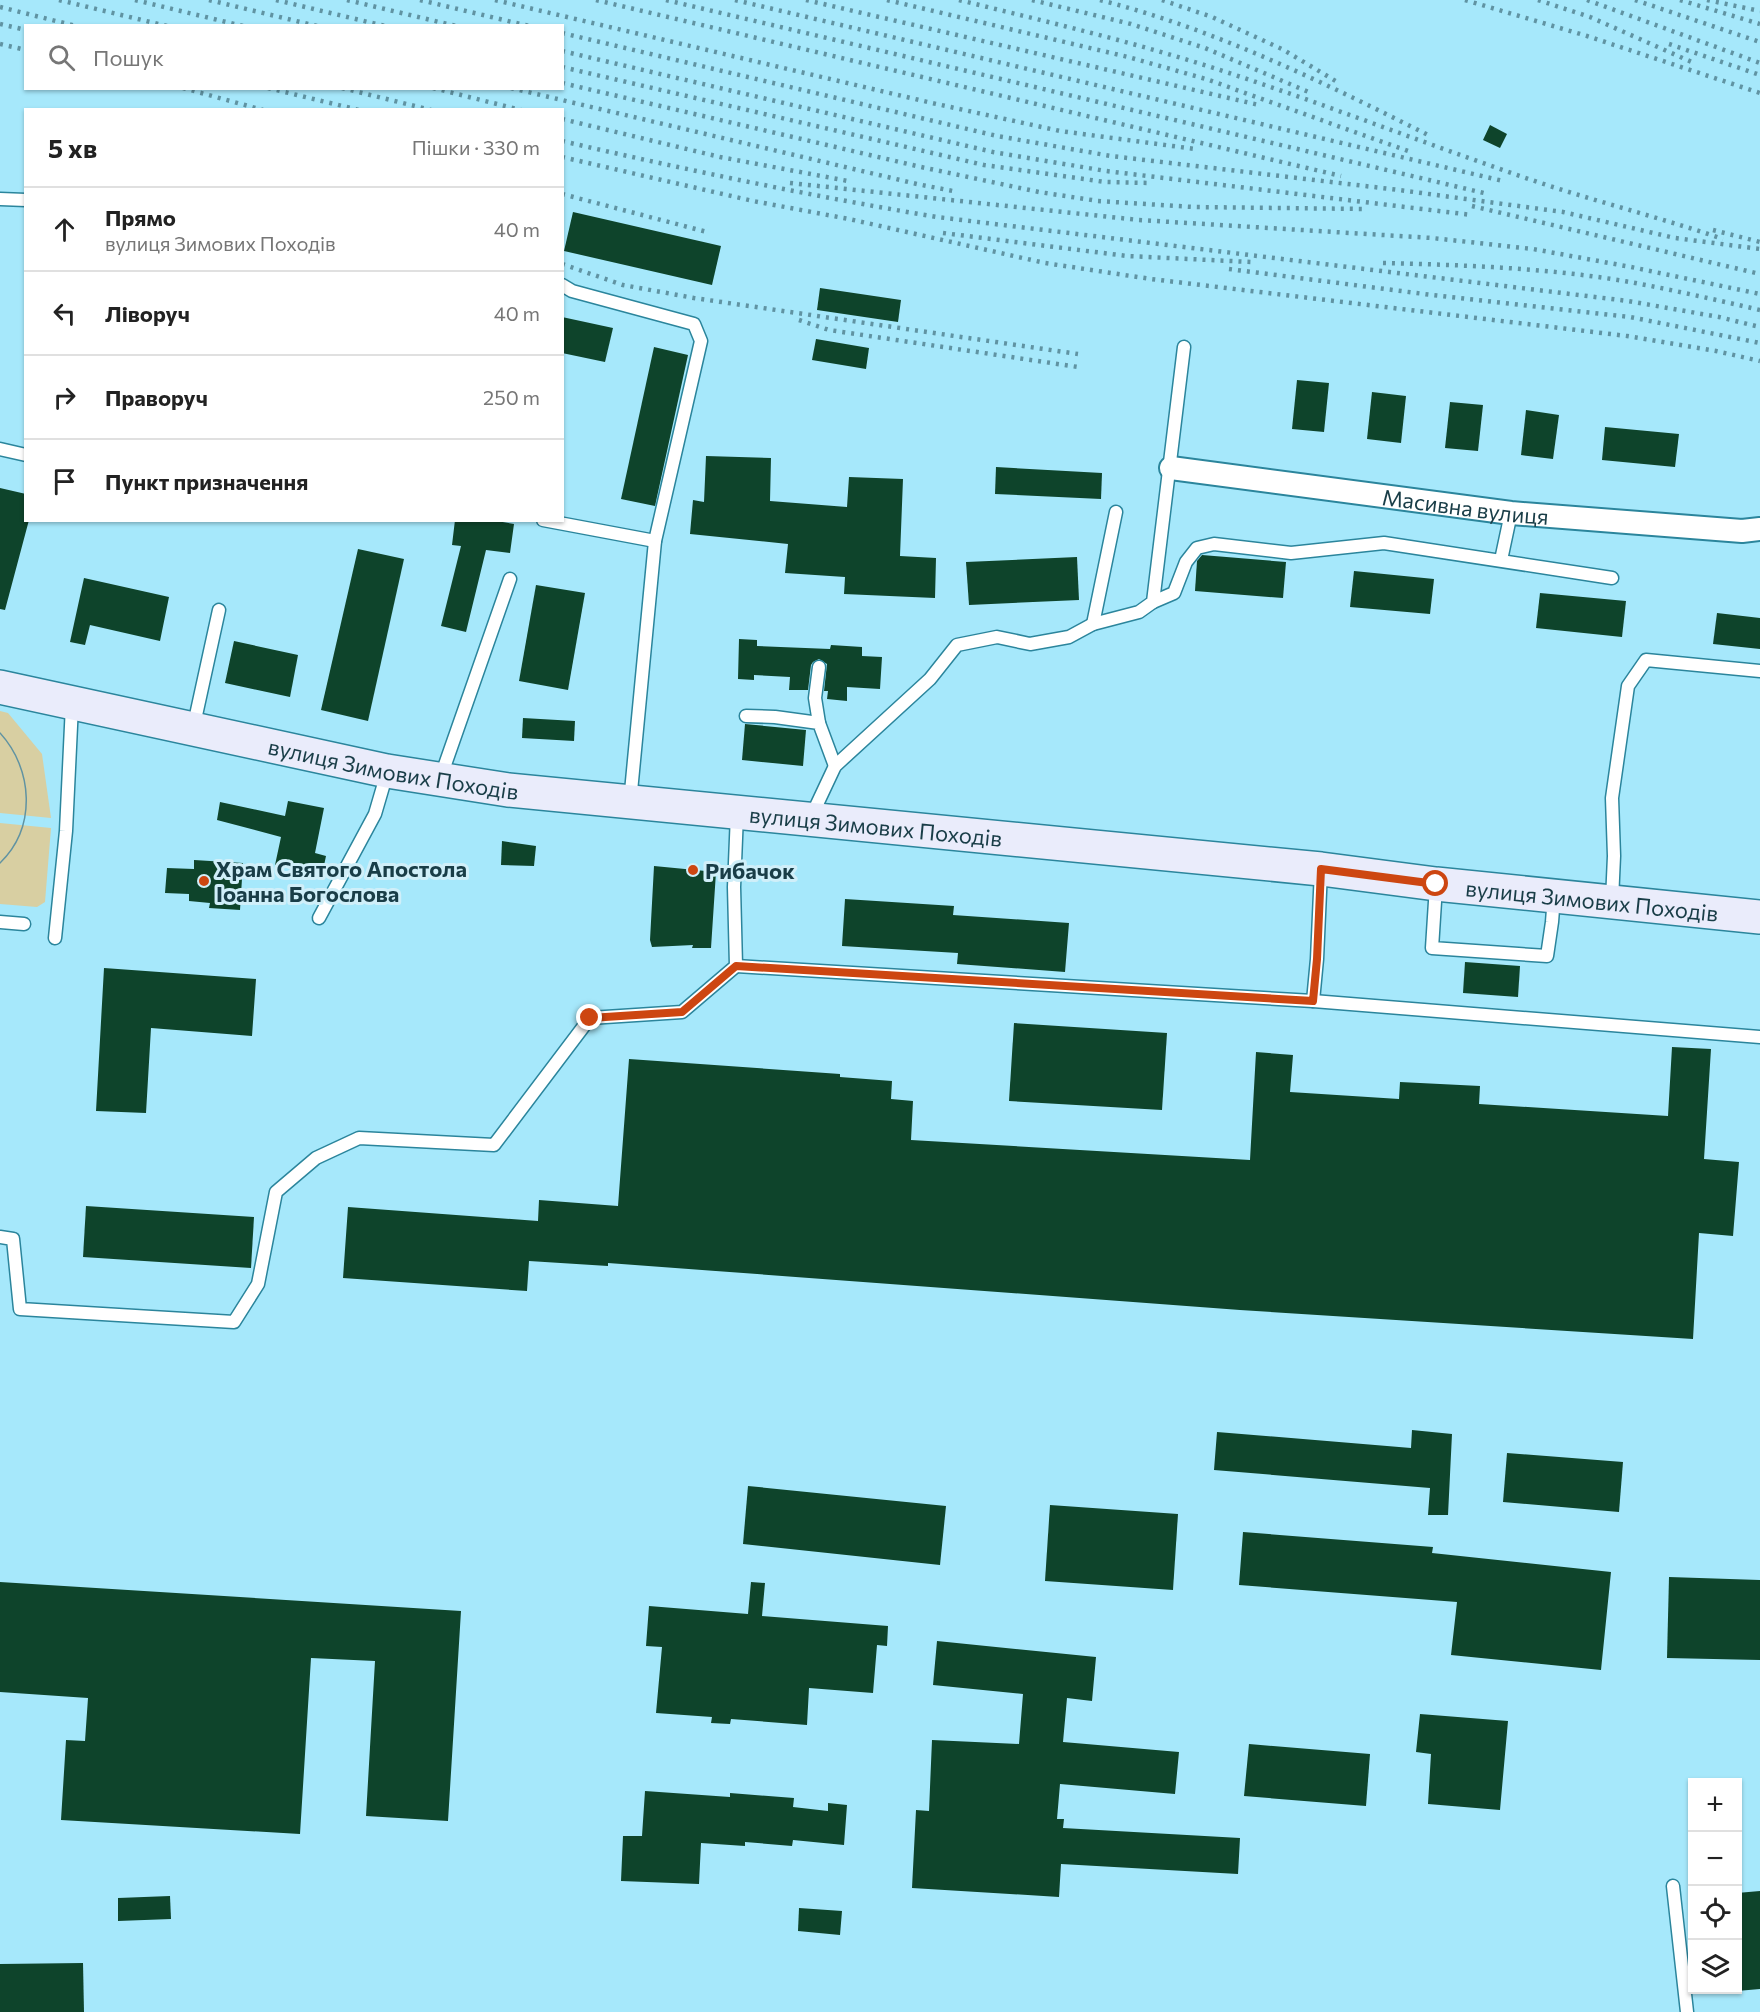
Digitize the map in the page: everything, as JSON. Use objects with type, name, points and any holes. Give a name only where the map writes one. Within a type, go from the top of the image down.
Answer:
[{"type":"main road","name":"вулиця Зимових Походів","points":[[0,687],[387,771],[508,790],[1321,869],[1436,884],[1760,917]]},
{"type":"street","name":"Масивна вулиця","points":[[1171,468],[1511,513],[1742,531],[1760,529]]},
{"type":"lane","points":[[0,199],[24,200]]},
{"type":"lane","points":[[564,286],[572,291],[694,324],[701,341],[655,541],[630,803]]},
{"type":"lane","points":[[1154,602],[1184,347]]},
{"type":"lane","points":[[0,449],[24,455]]},
{"type":"lane","points":[[1093,624],[1116,512]]},
{"type":"lane","points":[[1501,560],[1511,513]]},
{"type":"lane","points":[[554,522],[655,541]]},
{"type":"lane","points":[[810,819],[835,766],[930,679],[957,645],[997,637],[1030,644],[1069,637],[1093,624],[1139,612],[1173,592],[1186,562],[1197,548],[1214,544],[1291,553],[1384,543],[1612,578]]},
{"type":"lane","points":[[440,780],[510,579]]},
{"type":"lane","points":[[193,730],[219,610]]},
{"type":"lane","points":[[1612,901],[1614,856],[1612,798],[1628,686],[1646,660],[1760,671]]},
{"type":"lane","points":[[819,668],[815,698],[819,723],[835,766]]},
{"type":"lane","points":[[55,938],[66,831],[72,703]]},
{"type":"lane","points":[[746,716],[819,723]]},
{"type":"lane","points":[[319,918],[375,814],[387,771]]},
{"type":"lane","points":[[736,966],[734,887],[738,813]]},
{"type":"lane","points":[[1313,1001],[1321,869]]},
{"type":"lane","points":[[1436,884],[1432,948],[1547,956],[1554,895]]},
{"type":"lane","points":[[0,922],[24,924]]},
{"type":"lane","points":[[0,1237],[13,1239],[20,1309],[234,1322],[258,1284],[276,1192],[316,1158],[359,1138],[494,1145],[590,1018],[682,1012],[736,966],[1313,1001],[1760,1036]]},
{"type":"lane","points":[[1673,1886],[1687,2012]]},
{"type":"shaded area","points":[[0,711],[8,713],[42,754],[51,818],[0,813]]},
{"type":"shaded area","points":[[0,823],[51,828],[45,902],[37,907],[0,904]]},
{"type":"building","points":[[1490,125],[1507,134],[1500,148],[1483,140]]},
{"type":"building","points":[[573,212],[721,246],[712,285],[564,251]]},
{"type":"building","points":[[820,288],[901,300],[898,322],[817,310]]},
{"type":"building","points":[[564,317],[613,328],[605,362],[564,353]]},
{"type":"building","points":[[816,339],[869,348],[866,369],[812,360]]},
{"type":"building","points":[[654,347],[688,355],[655,506],[621,499]]},
{"type":"building","points":[[1297,380],[1329,383],[1324,432],[1292,429]]},
{"type":"building","points":[[1372,392],[1406,396],[1401,443],[1367,439]]},
{"type":"building","points":[[1450,402],[1483,405],[1478,451],[1445,448]]},
{"type":"building","points":[[1526,410],[1559,415],[1553,459],[1521,455]]},
{"type":"building","points":[[1605,427],[1679,434],[1675,467],[1602,460]]},
{"type":"building","points":[[706,456],[771,458],[770,501],[847,507],[849,477],[903,479],[900,556],[936,558],[935,598],[844,594],[845,577],[785,573],[788,544],[690,534],[693,500],[704,502]]},
{"type":"building","points":[[996,467],[1102,473],[1101,499],[995,494]]},
{"type":"building","points":[[0,488],[24,494],[24,522],[28,522],[5,610],[0,609]]},
{"type":"building","points":[[455,522],[514,524],[510,553],[486,550],[466,632],[441,626],[461,546],[452,545]]},
{"type":"building","points":[[358,549],[404,559],[368,721],[321,710]]},
{"type":"building","points":[[1202,555],[1286,562],[1283,598],[1195,591],[1197,561]]},
{"type":"building","points":[[1077,557],[1079,600],[969,605],[966,562]]},
{"type":"building","points":[[1354,571],[1434,579],[1430,614],[1350,607]]},
{"type":"building","points":[[84,578],[169,597],[160,641],[90,625],[85,645],[70,642]]},
{"type":"building","points":[[536,585],[585,593],[568,690],[519,681]]},
{"type":"building","points":[[1540,593],[1626,601],[1622,637],[1536,628]]},
{"type":"building","points":[[1717,613],[1760,618],[1760,649],[1713,644]]},
{"type":"building","points":[[739,639],[757,640],[757,646],[830,649],[831,645],[862,647],[862,656],[882,657],[880,689],[847,687],[847,701],[827,699],[828,691],[824,691],[827,664],[819,659],[811,665],[808,690],[789,690],[790,677],[754,675],[754,680],[738,679]]},
{"type":"building","points":[[234,641],[298,655],[290,697],[225,683]]},
{"type":"building","points":[[523,718],[575,721],[574,741],[522,738]]},
{"type":"building","points":[[745,724],[806,730],[803,766],[742,760]]},
{"type":"building","points":[[288,801],[324,808],[315,853],[326,856],[322,875],[275,865],[281,837],[217,820],[220,802],[285,816]]},
{"type":"building","points":[[502,841],[536,846],[534,866],[501,865]]},
{"type":"building","name":"Храм Святого Апостола Іоанна Богослова","points":[[194,860],[243,863],[240,910],[209,908],[210,903],[189,901],[189,894],[165,893],[167,868],[194,869]]},
{"type":"building","points":[[654,866],[716,872],[711,948],[692,948],[693,945],[652,947],[650,940]]},
{"type":"building","points":[[845,899],[954,906],[953,915],[1069,923],[1065,972],[957,964],[958,953],[842,946]]},
{"type":"building","points":[[1465,962],[1520,966],[1518,997],[1463,993]]},
{"type":"building","points":[[104,968],[256,979],[252,1036],[151,1028],[146,1113],[96,1111]]},
{"type":"building","points":[[1014,1023],[1167,1033],[1162,1110],[1009,1101]]},
{"type":"building","points":[[1672,1047],[1711,1049],[1704,1159],[1739,1162],[1733,1236],[1699,1233],[1693,1339],[1240,1310],[608,1263],[608,1266],[529,1261],[527,1291],[343,1278],[348,1207],[538,1221],[539,1200],[618,1206],[629,1059],[840,1074],[840,1077],[892,1081],[891,1099],[913,1101],[911,1140],[1250,1160],[1256,1052],[1293,1055],[1290,1092],[1399,1099],[1400,1082],[1480,1086],[1479,1104],[1668,1116]]},
{"type":"building","points":[[86,1206],[254,1217],[251,1268],[83,1257]]},
{"type":"building","points":[[1412,1430],[1452,1434],[1448,1515],[1428,1515],[1430,1488],[1214,1470],[1217,1432],[1411,1448]]},
{"type":"building","points":[[1507,1453],[1623,1462],[1619,1512],[1503,1502]]},
{"type":"building","points":[[748,1486],[946,1506],[940,1565],[743,1544]]},
{"type":"building","points":[[1050,1505],[1178,1514],[1173,1590],[1045,1581]]},
{"type":"building","points":[[1243,1532],[1433,1547],[1432,1553],[1611,1572],[1601,1670],[1451,1655],[1457,1602],[1239,1585]]},
{"type":"building","points":[[1669,1577],[1760,1580],[1760,1660],[1667,1658]]},
{"type":"building","points":[[0,1582],[461,1611],[448,1821],[366,1816],[375,1661],[311,1658],[300,1834],[61,1820],[66,1740],[85,1741],[88,1698],[0,1692]]},
{"type":"building","points":[[751,1582],[765,1583],[762,1616],[888,1626],[887,1646],[877,1645],[873,1693],[809,1688],[807,1725],[731,1719],[730,1724],[711,1723],[712,1717],[656,1713],[662,1647],[646,1646],[649,1606],[748,1614]]},
{"type":"building","points":[[937,1641],[1096,1657],[1092,1701],[1067,1698],[1063,1742],[1179,1752],[1175,1794],[1060,1784],[1057,1819],[1064,1819],[1063,1828],[1240,1838],[1238,1874],[1061,1864],[1059,1897],[912,1888],[916,1810],[929,1811],[932,1740],[1019,1744],[1023,1694],[933,1685]]},
{"type":"building","points":[[1420,1714],[1508,1721],[1500,1810],[1428,1804],[1431,1754],[1416,1752]]},
{"type":"building","points":[[1249,1744],[1370,1754],[1366,1806],[1244,1796]]},
{"type":"building","points":[[645,1791],[730,1797],[730,1793],[794,1798],[793,1807],[828,1811],[828,1803],[847,1805],[844,1845],[793,1840],[792,1846],[745,1842],[745,1846],[701,1843],[699,1884],[621,1881],[623,1836],[642,1836]]},
{"type":"building","points":[[1760,1891],[1760,1989],[1742,1991],[1742,1893]]},
{"type":"building","points":[[170,1896],[171,1919],[118,1921],[118,1898]]},
{"type":"building","points":[[799,1908],[842,1911],[840,1935],[798,1931]]},
{"type":"building","points":[[83,1963],[84,2012],[0,2012],[0,1964]]},
{"type":"tram line","points":[[0,733],[11,747],[19,763],[26,798],[25,816],[20,833],[12,849],[0,863]]},
{"type":"railway","points":[[59,0],[159,24]]},
{"type":"railway","points":[[135,0],[235,24]]},
{"type":"railway","points":[[209,0],[309,24]]},
{"type":"railway","points":[[276,0],[377,24]]},
{"type":"railway","points":[[347,0],[448,24]]},
{"type":"railway","points":[[420,0],[521,24]]},
{"type":"railway","points":[[495,0],[1060,131],[1195,149]]},
{"type":"railway","points":[[596,0],[1341,176]]},
{"type":"railway","points":[[666,0],[1484,193]]},
{"type":"railway","points":[[735,0],[1503,181]]},
{"type":"railway","points":[[806,0],[1259,105]]},
{"type":"railway","points":[[887,0],[1128,57],[1206,79],[1408,151]]},
{"type":"railway","points":[[959,0],[1111,38],[1201,64],[1548,185],[1723,239]]},
{"type":"railway","points":[[1032,0],[1131,24],[1205,48],[1311,93]]},
{"type":"railway","points":[[1100,0],[1186,26],[1228,42],[1311,78],[1432,137]]},
{"type":"railway","points":[[1162,0],[1212,17],[1282,49],[1339,83]]},
{"type":"railway","points":[[1465,0],[1587,36],[1760,93]]},
{"type":"railway","points":[[1538,0],[1590,17],[1694,63]]},
{"type":"railway","points":[[1587,0],[1760,63]]},
{"type":"railway","points":[[1635,0],[1760,42]]},
{"type":"railway","points":[[1680,0],[1760,24]]},
{"type":"railway","points":[[1707,0],[1760,11]]},
{"type":"railway","points":[[0,7],[68,24]]},
{"type":"railway","points":[[0,24],[24,30]]},
{"type":"railway","points":[[564,33],[997,136],[1111,156],[1563,212],[1675,238],[1760,249]]},
{"type":"railway","points":[[0,44],[24,50]]},
{"type":"railway","points":[[1669,44],[1760,75]]},
{"type":"railway","points":[[564,51],[993,152],[1106,171],[1472,215]]},
{"type":"railway","points":[[564,67],[984,165],[1105,182],[1150,183]]},
{"type":"railway","points":[[564,83],[921,167],[1039,192],[1098,201],[1193,207],[1367,209]]},
{"type":"railway","points":[[190,90],[256,108]]},
{"type":"railway","points":[[276,90],[351,108]]},
{"type":"railway","points":[[350,90],[423,108]]},
{"type":"railway","points":[[441,90],[513,108]]},
{"type":"railway","points":[[519,90],[958,192]]},
{"type":"railway","points":[[564,119],[720,157],[848,181]]},
{"type":"railway","points":[[564,141],[749,182],[937,217],[1628,301],[1719,317],[1760,327]]},
{"type":"railway","points":[[564,157],[753,201],[849,219],[1045,263],[1151,279],[1627,336],[1760,361]]},
{"type":"railway","points":[[790,183],[1139,220],[1432,238],[1533,249],[1760,294]]},
{"type":"railway","points":[[564,195],[707,232]]},
{"type":"railway","points":[[1472,206],[1760,274]]},
{"type":"railway","points":[[1713,230],[1760,242]]},
{"type":"railway","points":[[943,233],[1127,256],[1251,262]]},
{"type":"railway","points":[[1383,263],[1476,266],[1569,273],[1646,285],[1760,310]]},
{"type":"railway","points":[[564,265],[623,285],[694,298],[1078,354]]},
{"type":"railway","points":[[1229,269],[1630,317],[1760,343]]},
{"type":"railway","points":[[799,320],[829,330],[1078,367]]},
{"type":"place","name":"Рибачок","points":[[693,870]]},
{"type":"place","name":"Храм Святого Апостола Іоанна Богослова","points":[[204,881]]},
{"type":"route","points":[[590,1018],[682,1012],[736,966],[1313,1001],[1321,869],[1436,884]]}]
